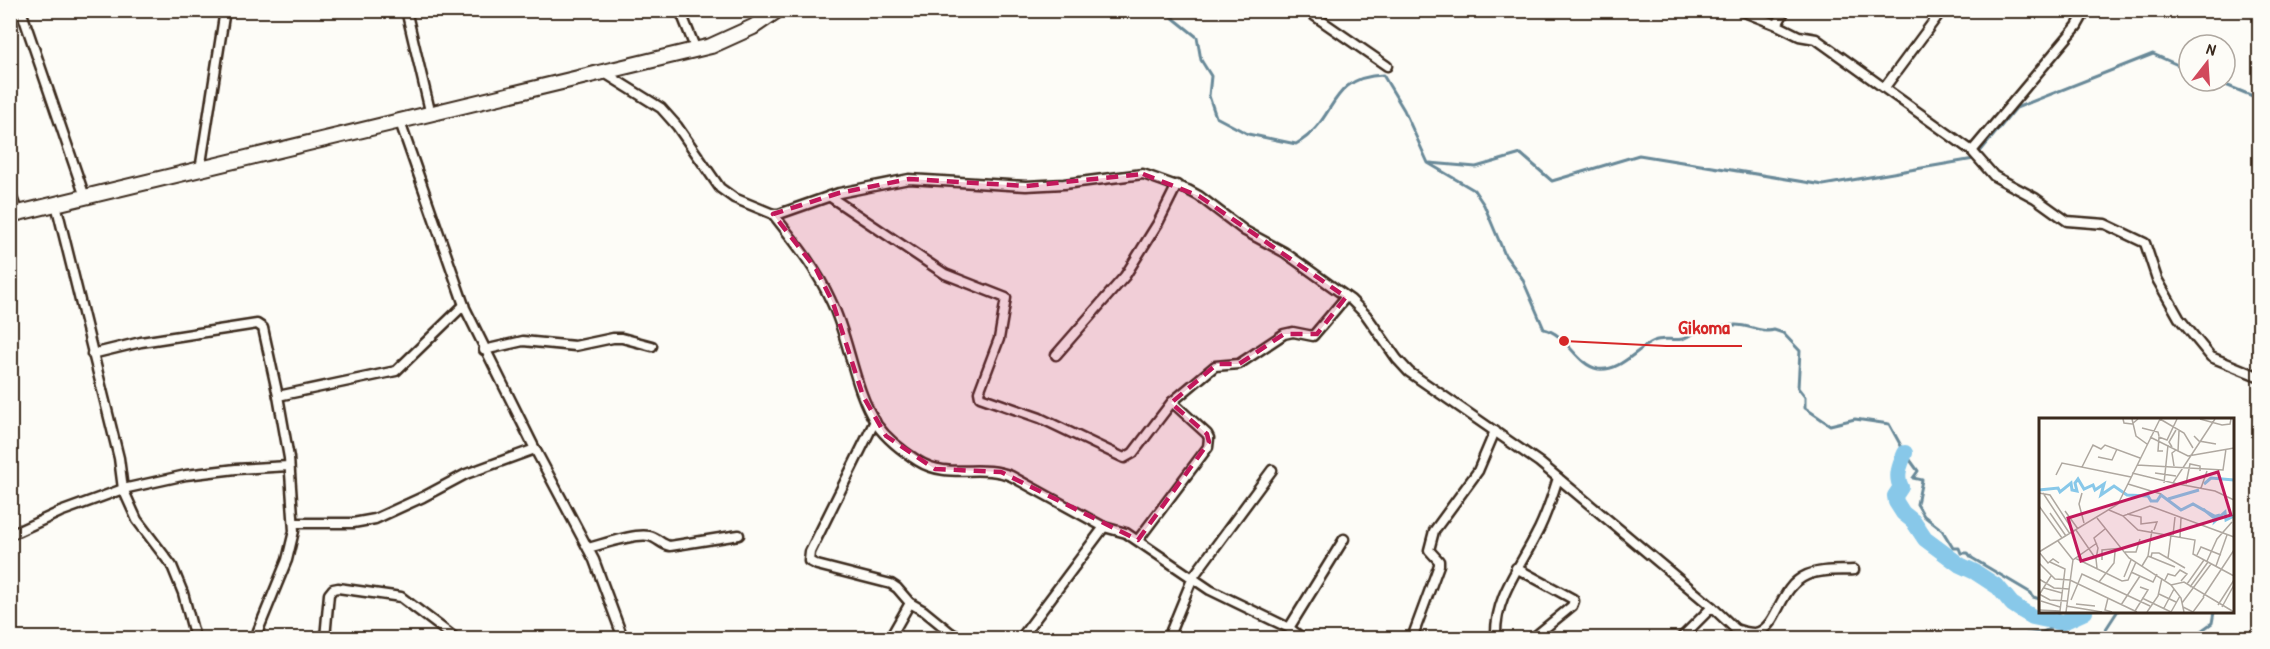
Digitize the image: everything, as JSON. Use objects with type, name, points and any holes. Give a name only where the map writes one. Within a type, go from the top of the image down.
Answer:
[{"type":"main road","points":[[14,214],[711,46],[753,27],[778,10]]},
{"type":"street","points":[[21,10],[85,197]]},
{"type":"street","points":[[200,170],[225,10]]},
{"type":"street","points":[[406,10],[431,115]]},
{"type":"street","points":[[680,10],[696,50]]},
{"type":"street","points":[[1306,10],[1387,66]]},
{"type":"street","points":[[1739,10],[1777,24],[1799,36],[1816,39],[1972,151],[1994,176],[2035,198],[2067,221],[2105,224],[2145,243],[2157,279],[2179,318],[2211,357],[2259,377]]},
{"type":"street","points":[[1777,24],[1785,10]]},
{"type":"street","points":[[1885,87],[1942,10]]},
{"type":"street","points":[[1972,151],[2078,26],[2086,10]]},
{"type":"street","points":[[603,72],[661,108],[677,126],[720,188],[734,198],[773,214],[779,214],[829,196],[909,179],[1026,186],[1064,184],[1143,174],[1177,185],[1199,196],[1245,231],[1284,252],[1346,297],[1366,315],[1410,372],[1558,478],[1712,607],[1745,639]]},
{"type":"street","points":[[400,122],[464,305],[484,350],[588,548],[621,627],[623,639]]},
{"type":"street","points":[[1056,356],[1125,276],[1158,223],[1177,185]]},
{"type":"street","points":[[10,193],[14,214]]},
{"type":"street","points":[[829,196],[945,273],[1006,298],[999,339],[979,392],[980,397],[1040,418],[1124,458],[1133,453],[1172,402],[1215,366],[1239,364],[1284,334],[1293,333],[1310,337],[1317,334],[1346,297]]},
{"type":"street","points":[[56,204],[119,458],[123,489],[137,520],[172,566],[183,593],[195,639]]},
{"type":"street","points":[[773,214],[816,270],[833,303],[863,396],[875,421],[886,436],[919,462],[934,469],[947,472],[1001,472],[1104,527],[1126,533],[1193,577],[1210,591],[1289,628],[1302,638]]},
{"type":"street","points":[[279,396],[396,371],[464,305]]},
{"type":"street","points":[[92,354],[141,342],[257,324],[263,328],[279,396],[295,523],[286,560],[255,639]]},
{"type":"street","points":[[484,350],[523,341],[575,346],[613,338],[622,338],[652,346]]},
{"type":"street","points":[[1138,540],[1208,447],[1207,434],[1172,402]]},
{"type":"street","points":[[875,421],[808,557],[809,561],[816,565],[891,584],[910,603],[924,611],[949,636],[961,639]]},
{"type":"street","points":[[1412,639],[1439,561],[1429,550],[1434,531],[1478,471],[1495,431]]},
{"type":"street","points":[[295,523],[361,523],[375,519],[466,474],[535,449]]},
{"type":"street","points":[[10,536],[60,512],[123,489],[186,475],[289,466]]},
{"type":"street","points":[[1168,639],[1193,577],[1272,470]]},
{"type":"street","points":[[1496,639],[1502,598],[1516,568],[1536,536],[1558,478]]},
{"type":"street","points":[[1021,639],[1104,527]]},
{"type":"street","points":[[588,548],[642,536],[654,538],[670,546],[739,535]]},
{"type":"street","points":[[1289,628],[1344,539]]},
{"type":"street","points":[[1516,568],[1573,598],[1574,601],[1572,606],[1533,639]]},
{"type":"street","points":[[1735,629],[1760,632],[1768,624],[1785,592],[1807,574],[1854,570]]},
{"type":"street","points":[[325,639],[329,594],[333,589],[338,588],[401,597],[455,639]]},
{"type":"street","points":[[890,639],[910,603]]},
{"type":"street","points":[[1681,639],[1712,607]]},
{"type":"highlighted area","points":[[1143,174],[1199,196],[1346,297],[1317,334],[1284,334],[1239,364],[1217,364],[1171,403],[1207,434],[1209,442],[1138,540],[1001,472],[935,469],[886,436],[863,396],[833,303],[816,269],[773,214],[839,193],[909,179],[1026,186]]},
{"type":"waterway","points":[[1159,10],[1172,17],[1197,37],[1201,60],[1211,76],[1209,96],[1216,117],[1248,134],[1296,144],[1319,124],[1341,92],[1351,83],[1383,75],[1404,110],[1428,163],[1474,190],[1484,205],[1505,255],[1522,278],[1544,329],[1559,337],[1590,366],[1598,369],[1614,367],[1654,341],[1682,339],[1719,326],[1739,325],[1783,333],[1800,351],[1798,388],[1805,397],[1805,408],[1830,425],[1855,419],[1889,424],[1918,471],[1913,478],[1922,480],[1917,504],[1924,516],[1942,530],[1953,548],[1959,548],[1961,553],[1968,553],[1972,558],[2039,599]]},
{"type":"waterway","points":[[1430,163],[1476,167],[1521,154],[1552,181],[1639,155],[1823,185],[1974,159],[2016,108],[2153,54],[2177,65]]},
{"type":"waterway","points":[[2237,90],[2260,99]]},
{"type":"waterway","points":[[1905,453],[1899,470],[1898,479],[1901,487],[1895,496],[1896,502],[1925,539],[1960,565],[1998,587],[2012,604],[2033,617],[2061,623],[2083,613]]},
{"type":"waterway","points":[[2023,638],[2026,635],[2041,633],[2061,623],[2057,613]]},
{"type":"waterway","points":[[2097,638],[2104,632],[2116,613]]},
{"type":"waterway","points":[[2191,638],[2212,623],[2214,613]]},
{"type":"place","name":"Gikoma","points":[[1564,341]]}]
